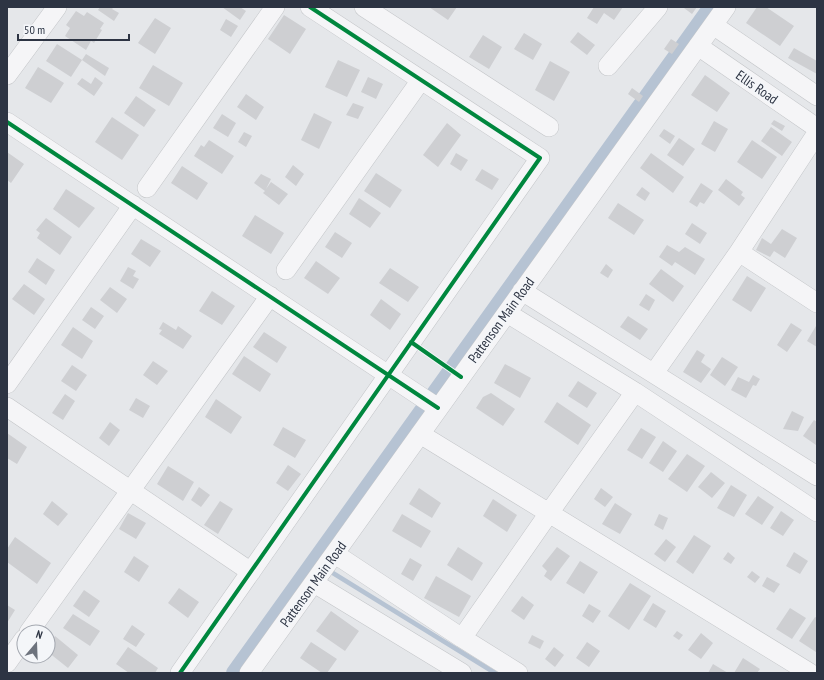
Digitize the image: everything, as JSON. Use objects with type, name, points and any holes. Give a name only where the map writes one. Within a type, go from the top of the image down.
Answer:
[{"type":"street","points":[[7,75],[56,7]]},
{"type":"street","points":[[148,188],[275,7]]},
{"type":"street","points":[[180,673],[392,376],[540,158],[310,7]]},
{"type":"street","points":[[364,7],[549,127]]},
{"type":"street","points":[[608,66],[658,7]]},
{"type":"street","name":"Pattenson Main Road","points":[[249,673],[420,434],[436,406],[507,313],[726,7]]},
{"type":"street","points":[[713,25],[817,96]]},
{"type":"street","name":"Ellis Road","points":[[698,46],[817,128]]},
{"type":"street","points":[[286,270],[421,80]]},
{"type":"street","points":[[7,122],[436,406]]},
{"type":"street","points":[[654,373],[739,252],[817,133]]},
{"type":"street","points":[[7,384],[133,205]]},
{"type":"street","points":[[739,252],[817,304]]},
{"type":"street","points":[[522,291],[817,476]]},
{"type":"street","points":[[35,624],[270,296]]},
{"type":"street","points":[[507,313],[635,392],[817,512]]},
{"type":"street","points":[[462,638],[635,392]]},
{"type":"street","points":[[7,407],[251,572]]},
{"type":"street","points":[[420,434],[810,673]]},
{"type":"street","points":[[332,557],[518,673]]},
{"type":"street","points":[[317,579],[435,666],[462,673]]},
{"type":"street","points":[[7,663],[16,650]]},
{"type":"building","points":[[100,7],[114,7],[112,9],[119,13],[114,21],[98,10]]},
{"type":"building","points":[[222,7],[240,7],[246,11],[240,20]]},
{"type":"building","points":[[429,7],[457,7],[448,20]]},
{"type":"building","points":[[594,7],[623,7],[614,20],[604,13],[597,24],[587,18]]},
{"type":"building","points":[[697,7],[692,14],[684,8]]},
{"type":"building","points":[[757,7],[766,7],[794,26],[780,46],[746,23]]},
{"type":"building","points":[[76,11],[84,16],[87,12],[104,23],[100,29],[102,30],[94,43],[91,41],[86,50],[65,36],[70,28],[66,25]]},
{"type":"building","points":[[284,15],[306,29],[290,54],[268,39]]},
{"type":"building","points":[[155,18],[171,28],[155,54],[138,43]]},
{"type":"building","points":[[226,19],[238,26],[231,37],[220,30]]},
{"type":"building","points":[[578,32],[595,45],[587,55],[570,42]]},
{"type":"building","points":[[524,33],[542,44],[533,60],[514,49]]},
{"type":"building","points":[[483,35],[502,47],[489,69],[469,57]]},
{"type":"building","points":[[671,39],[679,44],[672,54],[664,49]]},
{"type":"building","points":[[57,44],[82,60],[71,77],[46,61]]},
{"type":"building","points":[[794,48],[817,61],[817,74],[788,58]]},
{"type":"building","points":[[86,54],[109,68],[105,76],[82,60]]},
{"type":"building","points":[[338,60],[360,70],[347,97],[325,87]]},
{"type":"building","points":[[550,61],[570,72],[554,101],[535,90]]},
{"type":"building","points":[[153,65],[183,83],[169,106],[139,88]]},
{"type":"building","points":[[38,67],[64,83],[51,103],[25,88]]},
{"type":"building","points":[[705,75],[730,93],[717,112],[691,95]]},
{"type":"building","points":[[95,77],[103,83],[94,96],[77,84],[82,78],[91,84]]},
{"type":"building","points":[[368,77],[383,84],[376,99],[361,92]]},
{"type":"building","points":[[632,88],[643,96],[639,102],[628,94]]},
{"type":"building","points":[[246,94],[264,107],[256,120],[237,107]]},
{"type":"building","points":[[136,96],[156,110],[144,127],[124,113]]},
{"type":"building","points":[[353,103],[364,107],[358,119],[346,115]]},
{"type":"building","points":[[314,113],[332,122],[319,149],[301,140]]},
{"type":"building","points":[[222,114],[236,123],[228,137],[213,128]]},
{"type":"building","points":[[112,117],[139,135],[122,160],[95,142]]},
{"type":"building","points":[[774,120],[785,126],[782,131],[771,124]]},
{"type":"building","points":[[714,121],[728,129],[715,152],[701,144]]},
{"type":"building","points":[[447,123],[461,135],[438,167],[423,155]]},
{"type":"building","points":[[771,127],[792,142],[782,156],[761,141]]},
{"type":"building","points":[[664,129],[675,136],[670,144],[659,136]]},
{"type":"building","points":[[244,132],[252,136],[246,147],[238,142]]},
{"type":"building","points":[[679,138],[695,149],[683,166],[667,155]]},
{"type":"building","points":[[209,140],[234,156],[222,174],[194,156],[201,145],[204,147]]},
{"type":"building","points":[[752,140],[777,157],[762,179],[737,162]]},
{"type":"building","points":[[7,152],[24,164],[11,183],[7,180]]},
{"type":"building","points":[[456,153],[468,160],[461,171],[450,164]]},
{"type":"building","points":[[651,153],[684,177],[673,193],[640,168]]},
{"type":"building","points":[[293,165],[304,174],[296,186],[285,177]]},
{"type":"building","points":[[182,166],[208,183],[197,200],[171,183]]},
{"type":"building","points":[[482,169],[499,179],[492,190],[475,180]]},
{"type":"building","points":[[376,173],[402,190],[390,208],[364,191]]},
{"type":"building","points":[[261,174],[271,179],[266,189],[271,182],[288,194],[279,205],[263,193],[265,191],[254,183]]},
{"type":"building","points":[[726,179],[743,192],[741,195],[745,198],[739,206],[718,190]]},
{"type":"building","points":[[701,183],[713,191],[704,204],[700,202],[697,207],[689,202]]},
{"type":"building","points":[[642,187],[650,193],[645,201],[636,195]]},
{"type":"building","points":[[66,189],[95,208],[79,228],[53,209]]},
{"type":"building","points":[[359,198],[381,213],[370,228],[349,214]]},
{"type":"building","points":[[618,203],[644,220],[634,235],[608,218]]},
{"type":"building","points":[[255,215],[284,233],[271,254],[242,236]]},
{"type":"building","points":[[46,218],[72,237],[60,255],[37,238],[40,233],[36,230]]},
{"type":"building","points":[[692,223],[707,233],[700,244],[685,234]]},
{"type":"building","points":[[782,229],[797,238],[785,258],[774,251],[770,257],[756,250],[762,238],[771,244]]},
{"type":"building","points":[[335,232],[352,243],[342,258],[325,247]]},
{"type":"building","points":[[141,239],[161,251],[150,267],[131,254]]},
{"type":"building","points":[[667,245],[679,252],[685,247],[705,259],[695,275],[675,262],[672,266],[659,257]]},
{"type":"building","points":[[37,258],[55,270],[46,285],[28,272]]},
{"type":"building","points":[[316,261],[340,278],[328,294],[304,278]]},
{"type":"building","points":[[606,264],[613,270],[608,278],[600,273]]},
{"type":"building","points":[[128,267],[136,271],[133,276],[139,279],[133,289],[120,281]]},
{"type":"building","points":[[390,268],[419,287],[408,302],[379,283]]},
{"type":"building","points":[[661,269],[684,286],[673,302],[649,284]]},
{"type":"building","points":[[747,276],[766,288],[751,312],[732,300]]},
{"type":"building","points":[[24,284],[45,299],[34,315],[12,299]]},
{"type":"building","points":[[110,287],[127,299],[117,313],[100,300]]},
{"type":"building","points":[[212,291],[235,306],[222,325],[199,311]]},
{"type":"building","points":[[646,294],[655,300],[649,311],[639,305]]},
{"type":"building","points":[[381,299],[401,314],[390,330],[370,315]]},
{"type":"building","points":[[91,307],[104,316],[95,329],[82,320]]},
{"type":"building","points":[[628,316],[648,329],[640,340],[620,327]]},
{"type":"building","points":[[163,322],[176,330],[178,326],[192,336],[183,349],[159,334],[162,330],[159,329]]},
{"type":"building","points":[[791,323],[802,330],[787,352],[777,345]]},
{"type":"building","points":[[817,326],[817,347],[807,341]]},
{"type":"building","points":[[73,327],[93,341],[82,359],[61,345]]},
{"type":"building","points":[[264,332],[287,347],[277,363],[253,347]]},
{"type":"building","points":[[697,350],[705,355],[701,362],[711,369],[701,383],[683,372]]},
{"type":"building","points":[[244,356],[271,374],[260,392],[232,374]]},
{"type":"building","points":[[722,357],[738,367],[725,386],[710,375]]},
{"type":"building","points":[[153,361],[168,371],[157,385],[143,375]]},
{"type":"building","points":[[505,364],[531,378],[520,398],[494,383]]},
{"type":"building","points":[[72,365],[87,375],[76,391],[61,381]]},
{"type":"building","points":[[753,375],[760,379],[756,386],[753,385],[746,398],[731,390],[738,377],[749,382]]},
{"type":"building","points":[[578,381],[597,393],[587,408],[568,396]]},
{"type":"building","points":[[491,393],[515,409],[503,426],[476,408],[483,397]]},
{"type":"building","points":[[65,394],[75,401],[63,420],[52,413]]},
{"type":"building","points":[[136,398],[150,406],[143,418],[129,410]]},
{"type":"building","points":[[216,399],[242,417],[231,434],[205,417]]},
{"type":"building","points":[[557,402],[591,425],[578,445],[544,422]]},
{"type":"building","points":[[792,411],[804,417],[798,431],[783,429]]},
{"type":"building","points":[[814,420],[817,422],[816,445],[803,436]]},
{"type":"building","points":[[110,422],[120,430],[109,446],[99,438]]},
{"type":"building","points":[[283,427],[306,440],[295,458],[273,445]]},
{"type":"building","points":[[641,428],[656,437],[642,459],[627,450]]},
{"type":"building","points":[[7,433],[27,447],[17,464],[7,458]]},
{"type":"building","points":[[663,441],[677,451],[663,472],[649,463]]},
{"type":"building","points":[[687,454],[705,466],[687,492],[668,479]]},
{"type":"building","points":[[288,465],[301,474],[288,491],[276,483]]},
{"type":"building","points":[[168,466],[194,482],[183,501],[157,484]]},
{"type":"building","points":[[711,472],[725,483],[712,498],[698,487]]},
{"type":"building","points":[[731,485],[747,495],[734,517],[717,508]]},
{"type":"building","points":[[199,487],[210,495],[201,507],[191,500]]},
{"type":"building","points":[[419,488],[441,503],[432,518],[409,504]]},
{"type":"building","points":[[601,488],[613,497],[605,507],[594,499]]},
{"type":"building","points":[[758,496],[774,507],[762,525],[745,514]]},
{"type":"building","points":[[493,499],[517,515],[507,532],[483,516]]},
{"type":"building","points":[[52,501],[68,514],[58,526],[43,514]]},
{"type":"building","points":[[220,501],[233,509],[218,534],[204,525]]},
{"type":"building","points":[[615,503],[632,514],[620,534],[602,524]]},
{"type":"building","points":[[781,511],[794,520],[783,536],[770,528]]},
{"type":"building","points":[[128,513],[146,523],[136,539],[119,529]]},
{"type":"building","points":[[402,514],[431,531],[421,548],[392,531]]},
{"type":"building","points":[[659,514],[668,518],[663,530],[654,525]]},
{"type":"building","points":[[694,535],[711,546],[693,574],[676,562]]},
{"type":"building","points":[[15,537],[51,563],[37,584],[7,562],[7,549]]},
{"type":"building","points":[[666,539],[676,547],[665,562],[654,554]]},
{"type":"building","points":[[458,547],[483,563],[472,581],[447,565]]},
{"type":"building","points":[[557,547],[570,556],[551,581],[544,576],[547,571],[542,566]]},
{"type":"building","points":[[728,552],[735,558],[731,564],[723,559]]},
{"type":"building","points":[[794,552],[808,561],[800,574],[786,566]]},
{"type":"building","points":[[134,556],[149,566],[139,582],[124,572]]},
{"type":"building","points":[[410,558],[422,565],[413,581],[401,574]]},
{"type":"building","points":[[580,561],[598,572],[584,594],[566,583]]},
{"type":"building","points":[[752,571],[760,577],[755,583],[747,577]]},
{"type":"building","points":[[436,576],[471,596],[459,617],[424,598]]},
{"type":"building","points":[[767,577],[780,584],[774,593],[762,586]]},
{"type":"building","points":[[630,583],[651,596],[629,630],[608,616]]},
{"type":"building","points":[[179,588],[199,602],[188,618],[168,603]]},
{"type":"building","points":[[84,590],[100,601],[89,617],[73,606]]},
{"type":"building","points":[[522,596],[534,605],[524,620],[511,611]]},
{"type":"building","points":[[653,603],[666,611],[656,628],[643,620]]},
{"type":"building","points":[[589,604],[601,611],[593,623],[582,616]]},
{"type":"building","points":[[7,605],[15,610],[7,623]]},
{"type":"building","points":[[790,608],[806,618],[792,639],[776,629]]},
{"type":"building","points":[[331,611],[359,631],[345,651],[316,631]]},
{"type":"building","points":[[73,614],[100,631],[90,646],[63,628]]},
{"type":"building","points":[[815,617],[817,618],[816,652],[799,641]]},
{"type":"building","points":[[132,625],[145,634],[136,647],[123,639]]},
{"type":"building","points":[[677,631],[683,635],[679,640],[673,636]]},
{"type":"building","points":[[701,633],[713,643],[701,659],[688,650]]},
{"type":"building","points":[[532,635],[544,641],[540,649],[528,643]]},
{"type":"building","points":[[56,637],[78,655],[68,668],[56,658]]},
{"type":"building","points":[[311,642],[337,659],[327,673],[322,673],[300,658]]},
{"type":"building","points":[[587,642],[600,651],[589,667],[576,658]]},
{"type":"building","points":[[128,647],[158,668],[155,673],[129,673],[116,664]]},
{"type":"building","points":[[554,647],[564,655],[555,667],[545,659]]},
{"type":"building","points":[[743,658],[760,669],[757,673],[734,673]]},
{"type":"building","points":[[713,664],[728,673],[708,673]]},
{"type":"waterway","points":[[234,673],[711,7]]},
{"type":"waterway","points":[[699,23],[707,28]]},
{"type":"waterway","points":[[314,561],[322,566]]},
{"type":"waterway","points":[[328,570],[495,673]]},
{"type":"cycle path","points":[[180,673],[540,158],[310,7]]},
{"type":"cycle path","points":[[7,122],[438,408]]},
{"type":"cycle path","points":[[411,342],[461,377]]}]
